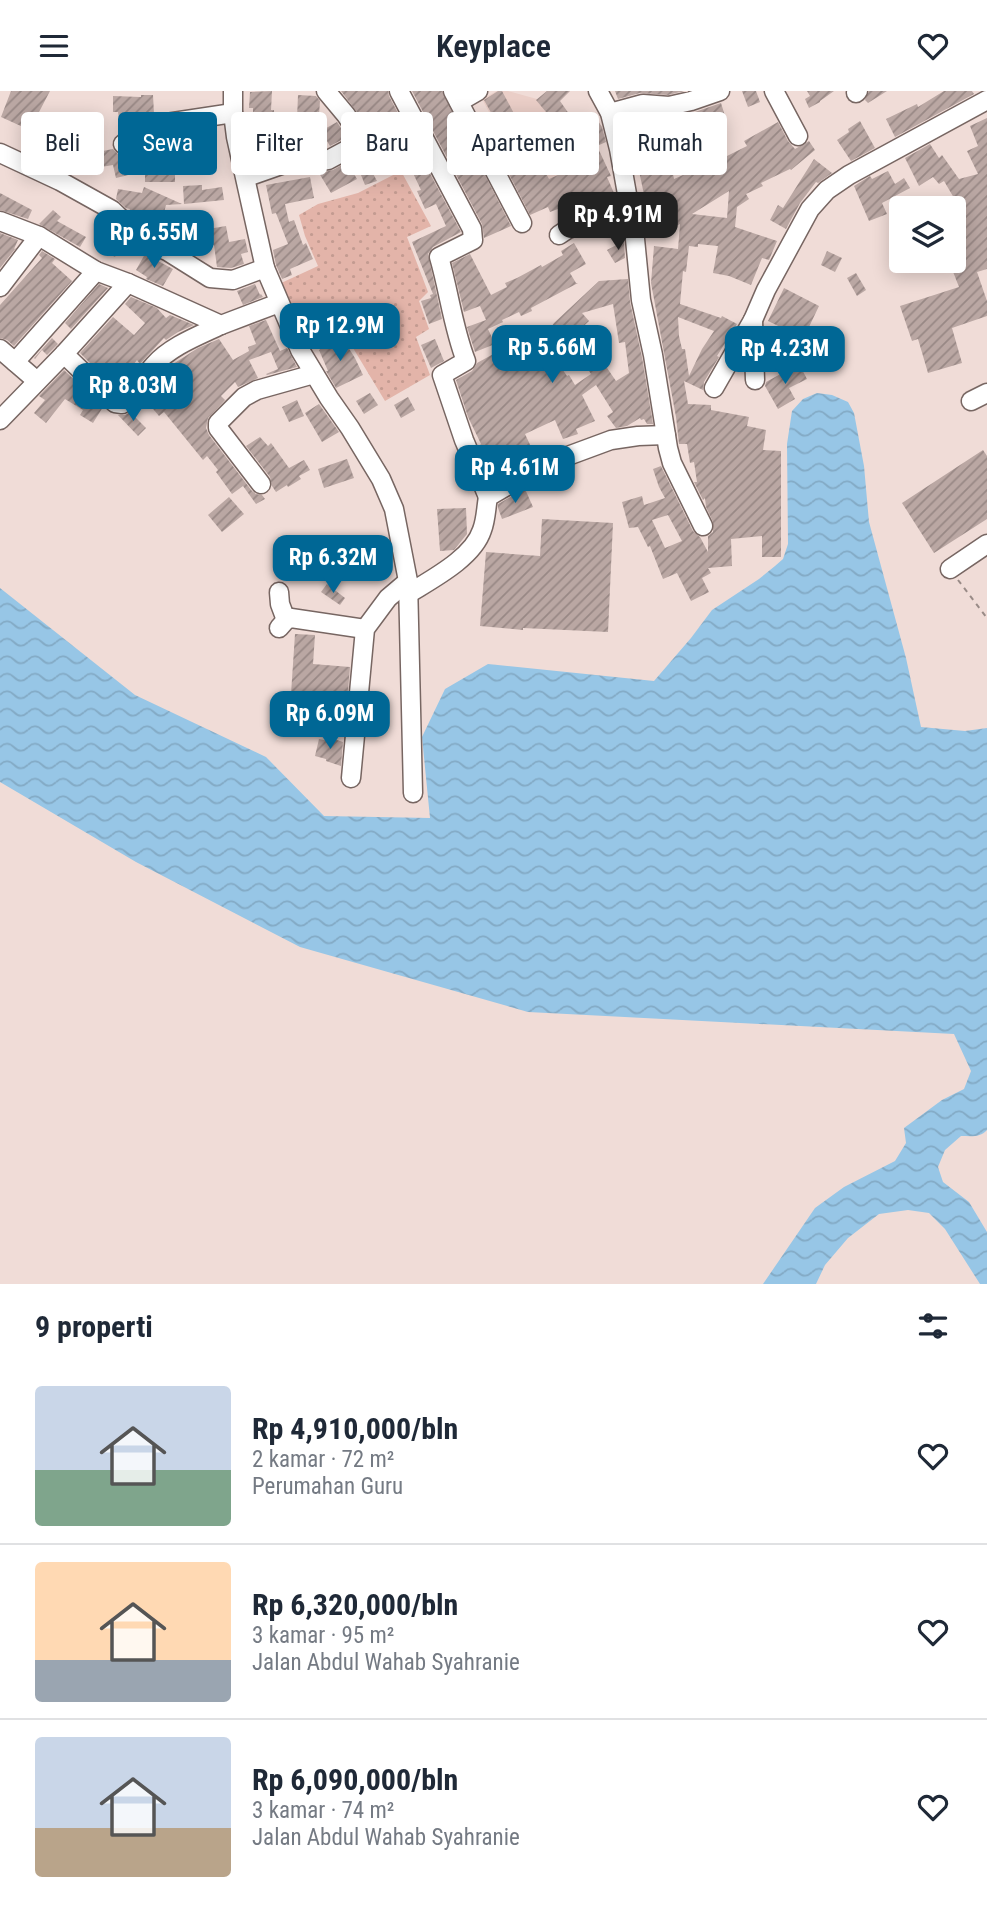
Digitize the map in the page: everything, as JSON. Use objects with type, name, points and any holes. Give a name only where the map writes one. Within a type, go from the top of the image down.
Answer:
[{"type":"street","points":[[233,91],[233,112]]},
{"type":"street","points":[[326,91],[360,137],[356,145],[328,160],[304,157],[247,177],[265,268],[279,303],[300,350],[381,479],[394,509],[408,588],[413,793]]},
{"type":"street","points":[[351,778],[365,629],[388,598],[446,570],[470,549],[482,531],[488,497],[464,440],[442,375],[466,361],[457,336],[439,257],[473,240],[474,236],[398,91]]},
{"type":"street","points":[[478,91],[456,96],[522,223]]},
{"type":"street","points":[[598,91],[610,113],[619,149],[635,239],[641,300],[668,448],[703,526]]},
{"type":"street","points":[[610,113],[643,104],[669,106],[720,91]]},
{"type":"street","points":[[774,91],[798,136]]},
{"type":"street","points":[[714,388],[753,320],[766,290],[810,209],[827,190],[849,175],[987,100]]},
{"type":"street","points":[[0,153],[60,181],[112,210],[144,241],[167,251],[210,278],[233,281],[265,268]]},
{"type":"street","points":[[559,235],[568,229],[629,208]]},
{"type":"street","points":[[0,221],[39,236],[96,271],[221,325]]},
{"type":"street","points":[[0,287],[39,236]]},
{"type":"street","points":[[15,362],[96,271]]},
{"type":"street","points":[[0,420],[128,283]]},
{"type":"street","points":[[64,354],[115,403],[122,404],[165,355],[221,325],[279,303]]},
{"type":"street","points":[[753,320],[755,380]]},
{"type":"street","points":[[0,349],[37,381]]},
{"type":"street","points":[[261,484],[218,428],[218,423],[244,397],[257,390],[314,374]]},
{"type":"street","points":[[488,497],[565,457],[611,440],[666,435]]},
{"type":"street","points":[[950,569],[987,544]]},
{"type":"street","points":[[279,592],[283,624],[291,618],[365,629]]},
{"type":"path","points":[[950,569],[987,618]]},
{"type":"shaded area","points":[[497,91],[508,91],[537,99],[547,112],[489,112],[482,99]]},
{"type":"shaded area","points":[[393,175],[403,175],[431,226],[407,237],[428,292],[419,301],[429,329],[416,337],[430,375],[385,401],[344,333],[311,347],[279,284],[318,266],[299,215],[318,204],[358,193]]},
{"type":"shaded area","points":[[523,175],[562,175],[532,192]]},
{"type":"water","points":[[817,393],[832,395],[848,402],[854,413],[864,466],[869,522],[906,658],[921,727],[965,731],[987,728],[987,1130],[978,1135],[961,1136],[945,1150],[938,1167],[943,1182],[969,1202],[987,1232],[987,1284],[980,1284],[945,1229],[929,1213],[908,1210],[879,1214],[848,1238],[825,1265],[816,1284],[763,1284],[815,1208],[844,1187],[895,1161],[906,1143],[904,1128],[942,1100],[964,1089],[971,1071],[954,1034],[528,1012],[300,947],[136,862],[0,782],[0,588],[135,695],[266,757],[324,816],[430,818],[422,737],[445,689],[488,664],[654,681],[712,610],[759,579],[783,559],[788,544],[787,444],[792,411],[803,399]]},
{"type":"building","points":[[11,91],[50,91],[39,112],[21,112],[21,126],[1,117]]},
{"type":"building","points":[[272,91],[271,110],[274,112],[253,112],[253,108],[249,108],[250,92]]},
{"type":"building","points":[[341,91],[388,91],[397,112],[357,112]]},
{"type":"building","points":[[412,91],[442,91],[453,112],[447,112],[447,158],[433,131],[433,112],[423,112]]},
{"type":"building","points":[[502,91],[513,112],[491,112],[484,100]]},
{"type":"building","points":[[547,91],[570,91],[560,101],[568,112],[546,112],[536,100]]},
{"type":"building","points":[[615,91],[684,91],[668,95],[640,93],[618,99]]},
{"type":"building","points":[[742,91],[756,91],[760,102],[748,107]]},
{"type":"building","points":[[807,91],[834,91],[809,108],[805,99],[810,96]]},
{"type":"building","points":[[869,91],[887,91],[868,103],[865,100]]},
{"type":"building","points":[[944,91],[972,91],[974,94],[895,137],[886,119],[917,104],[918,107]]},
{"type":"building","points":[[153,95],[154,112],[113,112],[113,96]]},
{"type":"building","points":[[298,95],[316,96],[320,101],[319,112],[297,112]]},
{"type":"building","points":[[721,103],[724,112],[695,112]]},
{"type":"building","points":[[987,118],[987,269],[977,272],[987,301],[987,316],[952,328],[962,363],[928,373],[918,339],[912,341],[900,306],[959,287],[954,273],[966,273],[966,196],[953,196],[944,181],[939,184],[933,177],[919,186],[905,158],[930,144],[939,158],[942,155],[959,179],[978,174],[967,151],[978,146],[970,126]]},
{"type":"building","points":[[860,121],[875,148],[851,161],[837,140]]},
{"type":"building","points":[[337,122],[341,128],[341,140],[330,146],[327,141],[327,128]]},
{"type":"building","points":[[599,122],[602,127],[606,142],[599,145]]},
{"type":"building","points":[[778,122],[795,149],[809,141],[815,150],[791,170],[761,183],[763,186],[746,194],[749,199],[737,207],[735,227],[777,241],[769,260],[762,258],[751,285],[713,273],[718,246],[689,246],[680,304],[721,318],[722,316],[737,324],[717,356],[719,357],[704,382],[703,390],[684,381],[688,404],[711,405],[711,410],[749,417],[747,426],[766,430],[763,450],[781,451],[781,557],[762,557],[762,536],[731,539],[732,566],[708,568],[711,573],[702,578],[709,592],[691,601],[677,573],[663,579],[650,546],[648,547],[638,527],[629,528],[622,502],[642,496],[644,505],[665,498],[653,469],[661,466],[693,531],[700,537],[708,552],[708,536],[713,532],[713,522],[705,498],[703,500],[694,482],[697,482],[694,462],[690,463],[687,444],[679,444],[651,283],[654,246],[678,249],[680,224],[652,238],[641,207],[646,204],[640,175],[673,175],[674,179],[683,175],[727,175],[727,156],[747,146],[744,141]],"holes":[[[729,191],[727,218],[692,214]],[[678,317],[714,331],[689,376],[685,349],[682,349],[679,336]],[[668,515],[682,541],[665,548],[652,520]]]},
{"type":"building","points":[[113,149],[118,154],[118,175],[128,175],[116,178],[113,165],[104,166],[104,151]]},
{"type":"building","points":[[599,150],[611,176],[607,177],[617,200],[563,219],[558,209],[550,212],[548,207],[530,215],[509,175],[547,175],[549,179],[558,175],[599,175]]},
{"type":"building","points":[[814,159],[832,173],[816,182],[800,203],[786,229],[770,220],[778,205],[783,208]]},
{"type":"building","points":[[341,165],[341,175],[355,175],[357,179],[331,193],[320,175],[327,175],[327,171]]},
{"type":"building","points":[[888,171],[895,184],[904,178],[910,188],[895,196],[889,196],[889,199],[882,203],[887,214],[869,221],[854,186],[870,176],[872,179]]},
{"type":"building","points":[[145,175],[175,175],[175,182],[145,182]]},
{"type":"building","points":[[361,175],[374,175],[377,181],[365,185]]},
{"type":"building","points":[[414,175],[431,175],[461,232],[433,247],[428,254],[442,319],[429,324],[421,301],[431,298],[430,295],[433,294],[412,242],[446,226],[436,204],[425,209],[417,191],[421,190]]},
{"type":"building","points":[[456,175],[485,175],[511,226],[484,238],[482,224]]},
{"type":"building","points":[[310,177],[314,198],[285,204],[289,222],[294,220],[303,245],[306,243],[313,259],[290,269],[292,275],[282,279],[273,250],[288,244],[276,213],[272,214],[266,185]]},
{"type":"building","points":[[202,185],[202,190],[222,187],[224,200],[184,204],[183,186]]},
{"type":"building","points":[[144,187],[182,204],[166,205],[161,224],[154,233],[116,199],[118,189],[142,193]]},
{"type":"building","points":[[0,193],[32,210],[28,219],[0,210]]},
{"type":"building","points":[[53,210],[61,217],[57,221],[86,237],[80,247],[39,224]]},
{"type":"building","points":[[200,221],[214,228],[226,226],[229,242],[245,239],[248,252],[241,254],[244,264],[231,268],[217,267],[214,245],[193,235]]},
{"type":"building","points":[[0,233],[18,240],[14,249],[16,248],[0,268]]},
{"type":"building","points":[[624,241],[625,258],[615,263],[607,250]]},
{"type":"building","points":[[106,242],[119,248],[115,257],[102,250]]},
{"type":"building","points":[[574,243],[586,264],[570,273],[578,283],[531,308],[532,311],[521,316],[519,312],[488,329],[495,344],[475,352],[467,327],[486,320],[480,306],[464,312],[452,263],[470,254],[491,295],[507,287],[505,283],[563,255],[561,251]]},
{"type":"building","points":[[42,251],[55,259],[52,263],[72,281],[14,346],[0,338],[0,305],[42,258],[39,255]]},
{"type":"building","points":[[827,251],[842,258],[835,272],[821,265]]},
{"type":"building","points":[[145,254],[173,269],[163,286],[146,279],[147,277],[136,270]]},
{"type":"building","points":[[856,273],[866,290],[857,296],[847,278]]},
{"type":"building","points":[[628,279],[653,424],[647,424],[640,418],[627,426],[616,428],[607,416],[613,412],[596,385],[582,395],[595,421],[576,429],[578,434],[563,439],[555,420],[525,434],[535,459],[493,481],[456,380],[472,371],[477,363],[497,352],[508,342],[511,345],[534,327],[553,355],[540,366],[544,371],[558,363],[575,385],[591,374],[576,351],[587,344],[602,367],[605,365],[616,381],[629,373],[625,342],[619,343],[613,304],[582,313],[589,321],[563,346],[546,334],[554,323],[599,281]]},
{"type":"building","points":[[99,284],[108,288],[71,329],[65,323]]},
{"type":"building","points":[[255,284],[263,297],[243,305],[237,291]]},
{"type":"building","points":[[784,288],[819,306],[809,327],[825,331],[822,341],[804,336],[803,338],[768,321]]},
{"type":"building","points":[[131,297],[157,308],[166,318],[170,315],[194,325],[166,340],[164,338],[140,364],[137,360],[116,386],[80,353],[113,317],[134,335],[145,323],[125,304]]},
{"type":"building","points":[[266,320],[280,351],[287,348],[297,367],[267,375],[278,369],[271,352],[249,360],[258,378],[238,387],[235,382],[221,396],[225,400],[208,418],[206,428],[252,491],[265,499],[256,504],[243,486],[232,494],[207,456],[203,460],[164,412],[159,416],[144,398],[162,373],[198,348],[219,339],[233,360],[249,351],[248,347],[256,344],[249,326]]},
{"type":"building","points":[[52,338],[58,344],[47,355],[42,350],[35,359],[34,358]]},
{"type":"building","points":[[341,338],[363,375],[336,388],[326,371],[319,350]]},
{"type":"building","points":[[435,339],[444,361],[431,368],[421,345]]},
{"type":"building","points":[[799,364],[807,379],[789,388],[795,399],[778,409],[765,386],[766,382]]},
{"type":"building","points":[[64,370],[103,407],[93,423],[80,415],[83,410],[65,399],[46,423],[34,413],[45,400],[39,396]]},
{"type":"building","points":[[370,393],[378,405],[364,414],[356,401]]},
{"type":"building","points":[[408,397],[415,410],[401,418],[394,405]]},
{"type":"building","points":[[297,400],[304,416],[289,422],[282,407]]},
{"type":"building","points":[[319,404],[339,432],[322,442],[305,413]]},
{"type":"building","points":[[130,412],[146,428],[138,436],[118,415]]},
{"type":"building","points":[[260,437],[268,446],[271,443],[289,468],[304,460],[310,470],[299,476],[301,479],[276,492],[270,477],[246,446]]},
{"type":"building","points":[[983,450],[987,456],[987,519],[934,553],[902,503]]},
{"type":"building","points":[[347,459],[354,478],[324,488],[318,469]]},
{"type":"building","points":[[525,489],[533,507],[502,519],[498,504]]},
{"type":"building","points":[[229,497],[244,514],[222,532],[208,515]]},
{"type":"building","points":[[466,508],[467,534],[454,550],[440,551],[437,509]]},
{"type":"building","points":[[542,519],[613,523],[608,632],[480,626],[486,552],[540,556]]},
{"type":"building","points":[[327,584],[345,598],[340,605],[321,592]]},
{"type":"building","points":[[295,634],[315,635],[313,664],[350,667],[347,703],[322,701],[323,695],[291,694]]},
{"type":"building","points":[[331,738],[343,742],[341,766],[315,756],[319,739],[330,741]]}]
